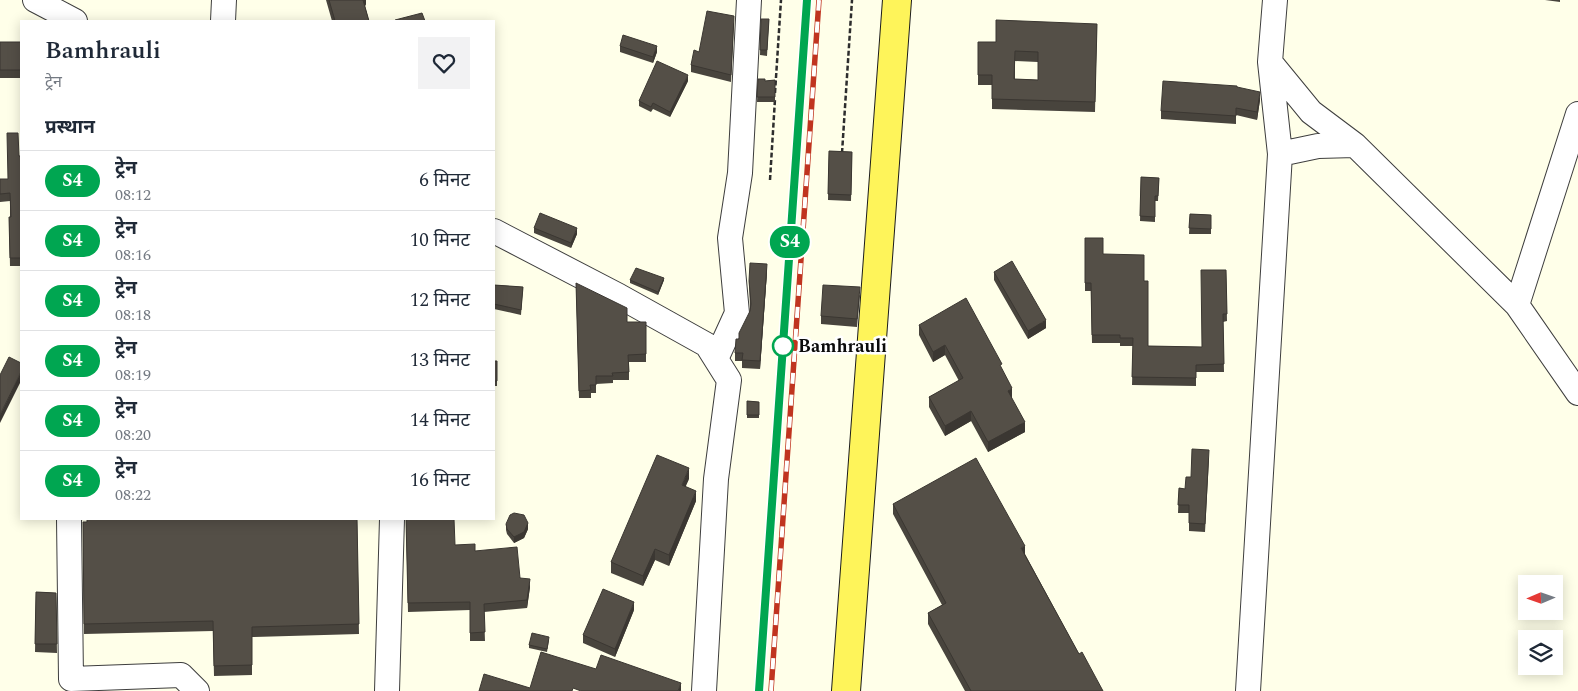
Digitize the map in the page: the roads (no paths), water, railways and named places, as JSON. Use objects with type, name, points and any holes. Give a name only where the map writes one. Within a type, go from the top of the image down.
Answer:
[{"type":"main road","points":[[846,691],[897,0]]},
{"type":"street","points":[[35,0],[73,20]]},
{"type":"street","points":[[222,20],[224,0]]},
{"type":"street","points":[[716,359],[737,313],[730,238],[740,173],[749,0]]},
{"type":"street","points":[[1248,691],[1280,154],[1270,62],[1275,0]]},
{"type":"street","points":[[1270,62],[1311,112],[1355,145],[1517,306],[1578,393]]},
{"type":"street","points":[[1517,306],[1578,114]]},
{"type":"street","points":[[1280,154],[1318,146],[1355,145]]},
{"type":"street","points":[[495,233],[619,296],[707,345],[729,380],[716,479],[704,691]]},
{"type":"street","points":[[69,520],[71,679],[181,675],[197,691]]},
{"type":"street","points":[[387,691],[392,520]]},
{"type":"railway","points":[[759,691],[807,0]]},
{"type":"railway","points":[[771,691],[819,0]]},
{"type":"train","name":"S4","points":[[759,691],[807,0]]},
{"type":"place","name":"Bamhrauli","points":[[783,346]]}]
